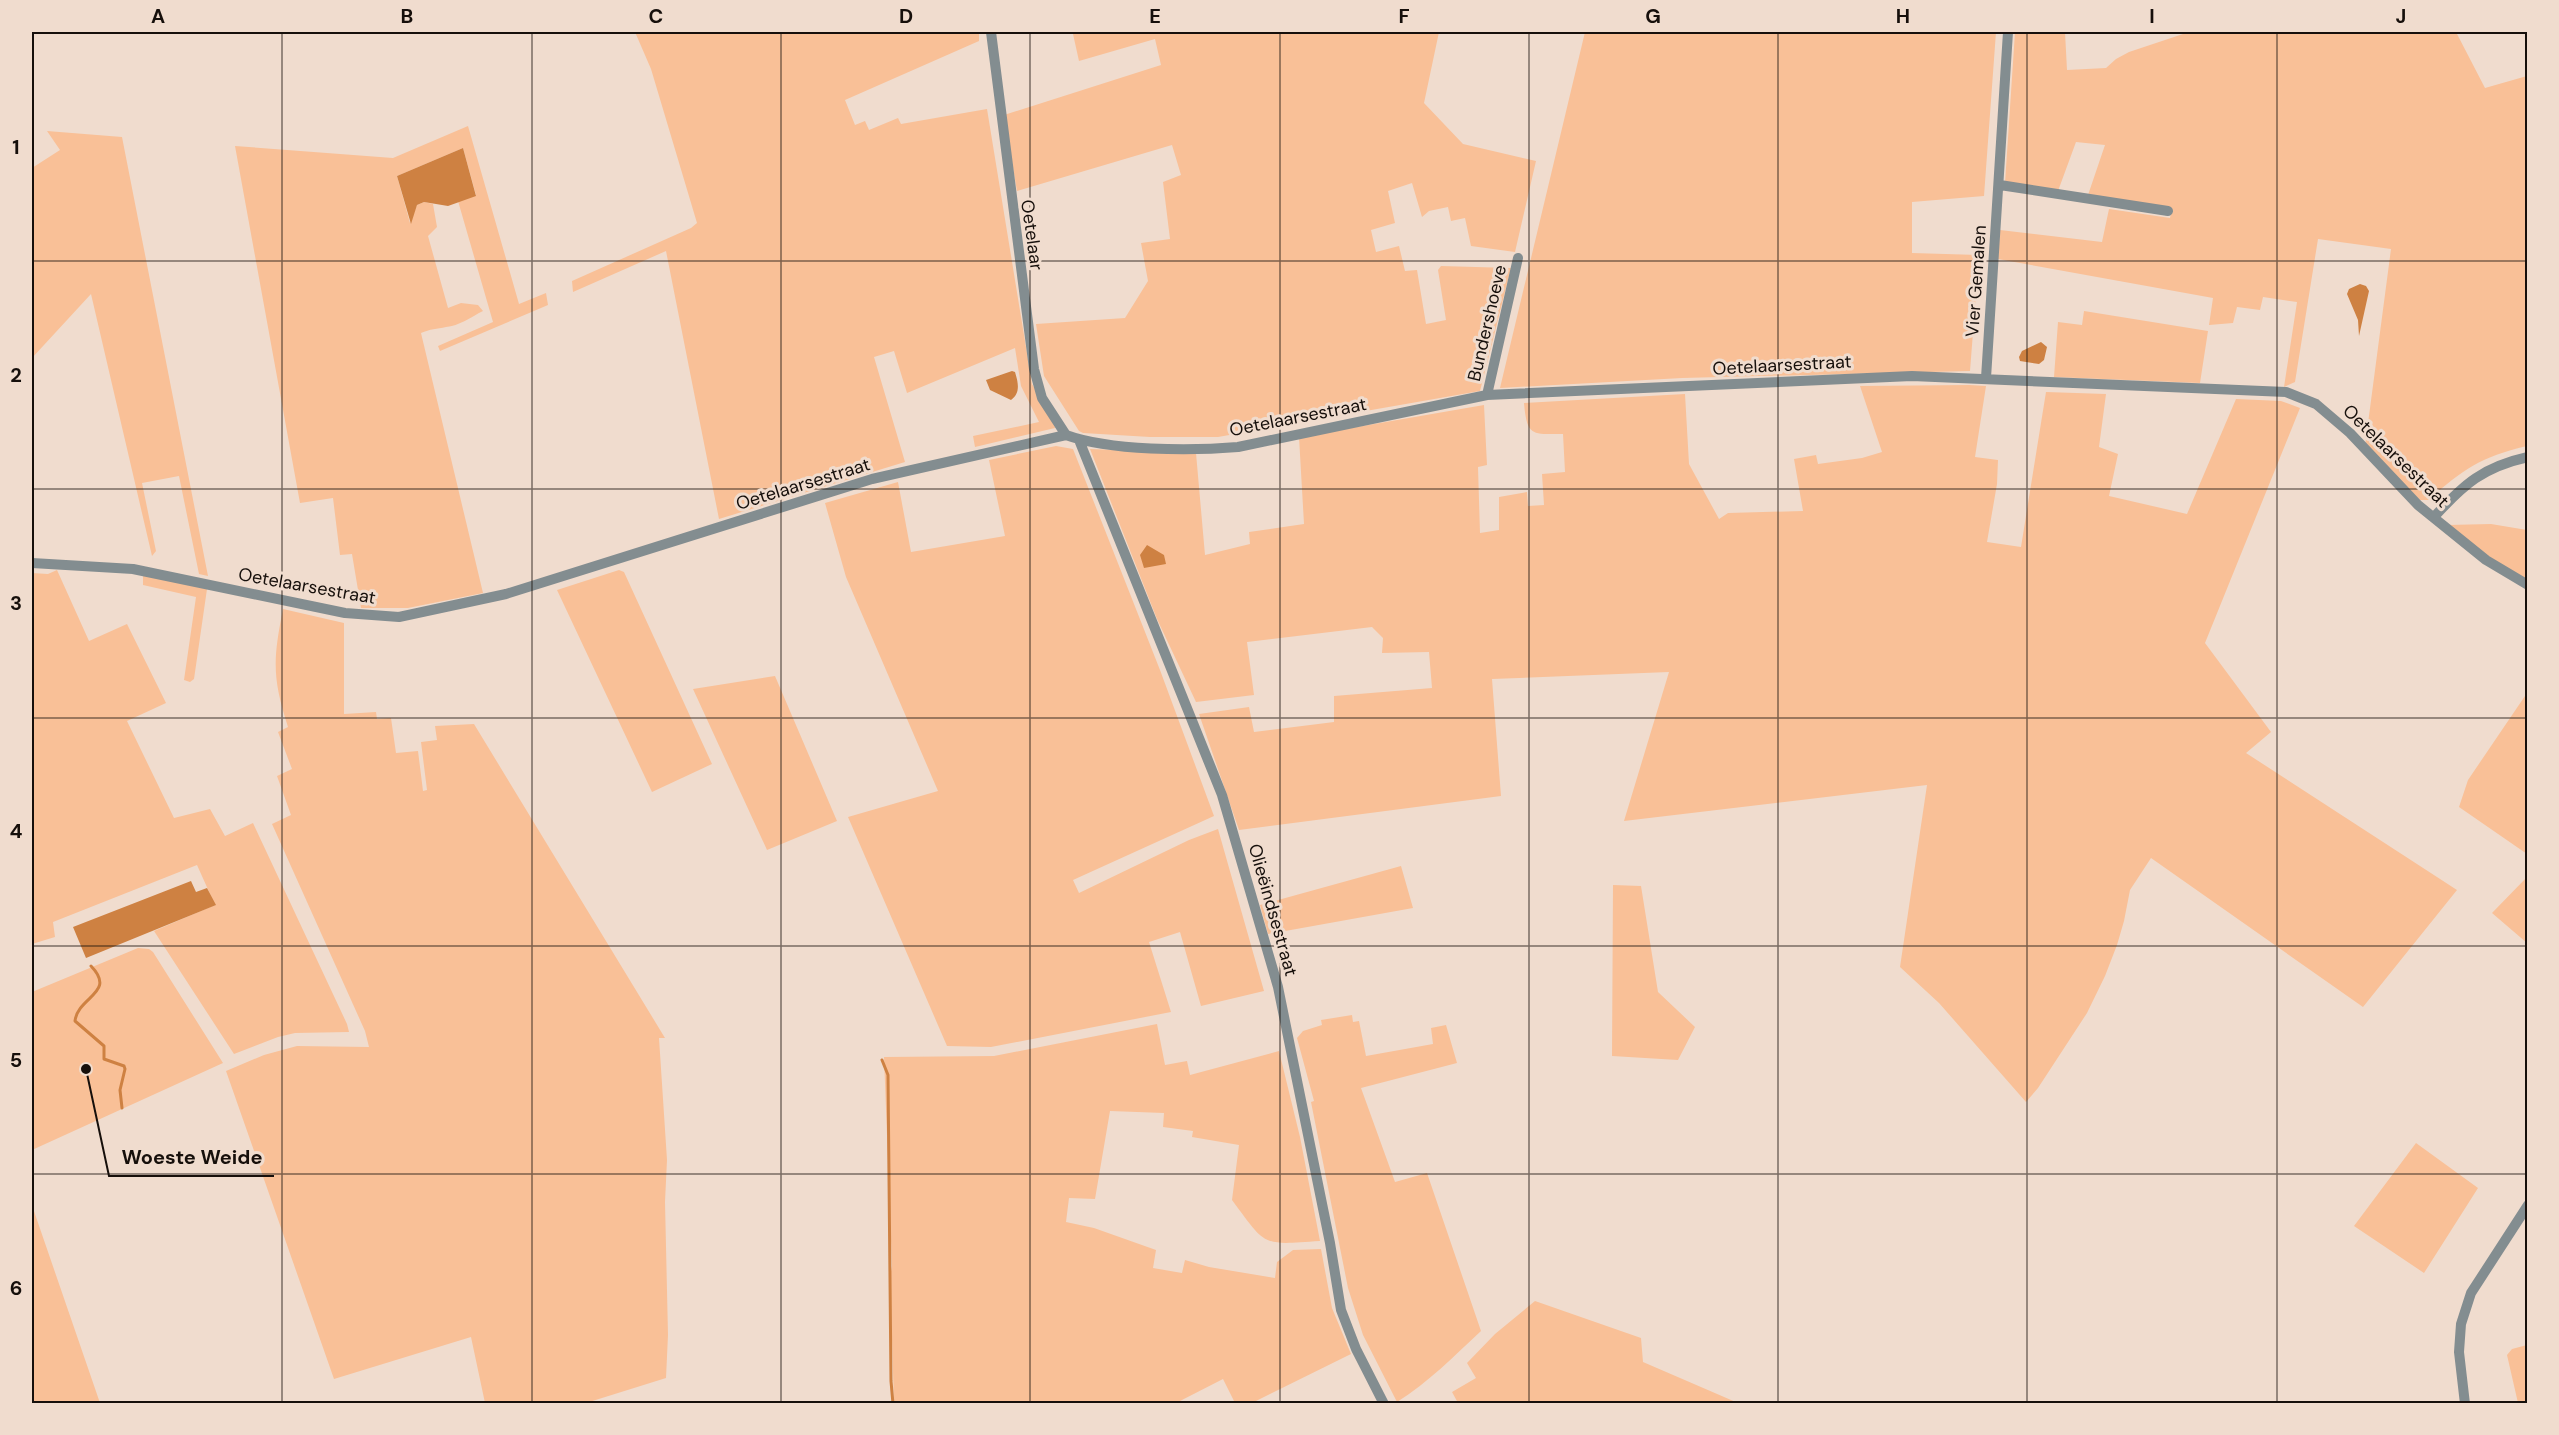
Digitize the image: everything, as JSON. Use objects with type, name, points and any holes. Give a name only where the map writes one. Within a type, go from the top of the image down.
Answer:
[{"type":"street","name":"Oetelaar","points":[[991,32],[1034,369],[1042,398],[1066,435]]},
{"type":"street","name":"Vier Gemalen","points":[[1986,378],[2008,32]]},
{"type":"street","points":[[2000,185],[2168,211]]},
{"type":"street","name":"Bundershoeve","points":[[1487,395],[1518,258]]},
{"type":"street","name":"Oetelaarsestraat","points":[[32,563],[133,569],[345,613],[399,617],[506,594],[872,479],[1066,435],[1079,440],[1200,450],[1238,447],[1487,395],[1911,376],[2286,392],[2316,404],[2350,433],[2418,505],[2486,560],[2528,585]]},
{"type":"street","name":"Olieëindsestraat","points":[[1079,440],[1222,795],[1278,987],[1330,1243],[1341,1310],[1356,1349],[1384,1404]]},
{"type":"street","points":[[2434,517],[2459,489],[2480,473],[2502,462],[2528,457]]},
{"type":"street","points":[[2465,1404],[2459,1352],[2461,1324],[2471,1293],[2528,1205]]},
{"type":"shaded area","points":[[635,32],[979,32],[979,41],[845,100],[855,125],[865,121],[869,130],[898,118],[901,124],[987,109],[1032,384],[1053,418],[1055,428],[975,447],[973,436],[1039,422],[1021,386],[1015,348],[907,393],[894,351],[874,357],[905,462],[719,519],[666,251],[573,292],[572,281],[691,228],[697,223],[651,69]]},
{"type":"shaded area","points":[[1082,32],[1439,32],[1424,103],[1463,144],[1536,161],[1515,252],[1471,246],[1465,218],[1451,221],[1448,207],[1429,211],[1422,217],[1412,183],[1388,191],[1395,223],[1371,230],[1376,252],[1399,246],[1405,271],[1417,270],[1426,324],[1446,320],[1438,270],[1441,266],[1511,268],[1480,391],[1218,437],[1150,437],[1079,431],[1044,376],[1036,324],[1125,318],[1148,281],[1141,243],[1170,239],[1163,182],[1181,175],[1172,145],[1017,191],[1004,115],[1161,65],[1155,39],[1079,61],[1073,34]]},
{"type":"shaded area","points":[[1585,32],[1996,32],[1984,196],[1912,202],[1912,253],[1979,255],[1970,371],[1682,378],[1500,388]]},
{"type":"shaded area","points":[[2015,32],[2065,32],[2067,70],[2106,68],[2129,52],[2189,32],[2456,32],[2485,88],[2527,76],[2527,446],[2497,455],[2473,466],[2428,500],[2420,500],[2365,446],[2391,249],[2318,239],[2295,382],[2284,387],[2297,302],[2263,297],[2260,310],[2237,307],[2233,323],[2209,325],[2213,298],[1998,259],[2000,230],[2102,242],[2109,209],[2170,218],[2172,209],[2088,195],[2105,145],[2076,142],[2058,191],[2005,183]]},
{"type":"shaded area","points":[[468,126],[519,304],[546,293],[548,305],[440,351],[438,346],[493,322],[458,201],[476,195],[463,148],[397,176],[410,223],[417,205],[424,202],[433,204],[437,227],[428,236],[448,308],[461,303],[478,305],[483,311],[456,325],[421,333],[483,593],[408,608],[361,608],[352,554],[340,555],[333,498],[300,503],[235,146],[393,158]]},
{"type":"shaded area","points":[[47,131],[122,137],[208,576],[199,574],[179,476],[142,483],[156,551],[152,556],[91,294],[32,358],[32,168],[60,150]]},
{"type":"shaded area","points":[[463,148],[476,196],[448,206],[424,202],[417,205],[411,224],[397,176]]},
{"type":"shaded area","points":[[2360,284],[2366,286],[2369,291],[2359,336],[2358,320],[2347,294],[2349,289]]},
{"type":"shaded area","points":[[2084,311],[2208,331],[2200,383],[2054,377],[2058,322],[2082,325]]},
{"type":"shaded area","points":[[2041,342],[2047,347],[2044,360],[2039,364],[2020,361],[2022,351]]},
{"type":"shaded area","points":[[1015,372],[1018,387],[1011,400],[990,390],[986,380]]},
{"type":"shaded area","points":[[1860,386],[1986,386],[1975,457],[1998,460],[1997,484],[1987,542],[2021,547],[2046,392],[2106,394],[2099,447],[2118,454],[2109,496],[2187,514],[2236,399],[2281,401],[2300,408],[2205,643],[2271,732],[2246,753],[2457,890],[2363,1007],[2151,858],[2130,890],[2117,945],[2087,1013],[2038,1088],[2026,1102],[1939,1003],[1900,967],[1927,785],[1624,821],[1669,672],[1492,679],[1501,796],[1239,830],[1199,714],[1249,707],[1254,732],[1334,722],[1334,696],[1432,688],[1429,652],[1382,653],[1383,638],[1372,627],[1247,642],[1254,695],[1196,702],[1157,619],[1090,449],[1196,453],[1205,555],[1250,544],[1249,532],[1304,524],[1299,437],[1484,405],[1487,465],[1478,467],[1480,533],[1499,530],[1499,497],[1527,492],[1528,506],[1544,505],[1542,474],[1565,472],[1563,434],[1538,433],[1529,428],[1524,403],[1685,394],[1689,464],[1719,519],[1728,513],[1803,511],[1794,459],[1816,455],[1818,464],[1862,458],[1882,452]]},
{"type":"shaded area","points":[[1056,446],[1073,449],[1160,670],[1214,816],[1073,880],[1079,893],[1189,840],[1218,829],[1264,991],[1201,1006],[1180,932],[1149,942],[1171,1012],[991,1047],[947,1046],[848,817],[938,791],[846,577],[825,503],[898,482],[911,552],[1005,536],[989,460]]},
{"type":"shaded area","points":[[2491,524],[2527,530],[2527,583],[2493,561],[2447,525]]},
{"type":"shaded area","points":[[1147,545],[1164,555],[1166,564],[1144,568],[1140,555]]},
{"type":"shaded area","points":[[57,570],[89,641],[127,624],[166,703],[127,721],[174,818],[210,809],[225,836],[253,823],[349,1032],[295,1033],[234,1054],[154,931],[215,905],[197,865],[53,922],[55,937],[32,944],[32,573],[48,574]]},
{"type":"shaded area","points":[[619,570],[624,572],[712,764],[652,792],[557,590]]},
{"type":"shaded area","points":[[143,575],[207,589],[194,679],[190,682],[184,680],[196,597],[143,585]]},
{"type":"shaded area","points":[[283,609],[344,623],[344,714],[376,712],[377,719],[391,718],[396,753],[418,751],[423,791],[427,790],[421,742],[437,740],[435,726],[474,724],[665,1038],[659,1038],[667,1160],[665,1202],[668,1335],[666,1378],[586,1403],[485,1403],[471,1337],[334,1379],[226,1071],[264,1055],[297,1046],[369,1047],[365,1031],[272,824],[291,815],[277,776],[292,769],[278,732],[288,727],[279,695],[276,668],[277,642]]},
{"type":"shaded area","points":[[775,676],[837,821],[767,850],[693,689]]},
{"type":"shaded area","points":[[2527,693],[2527,854],[2459,807],[2468,780]]},
{"type":"shaded area","points":[[1401,866],[1413,908],[1268,934],[1260,905]]},
{"type":"shaded area","points":[[2527,877],[2527,943],[2492,913]]},
{"type":"shaded area","points":[[191,881],[196,892],[207,888],[216,905],[86,958],[73,927]]},
{"type":"shaded area","points":[[1613,885],[1641,886],[1658,992],[1695,1027],[1678,1060],[1612,1056]]},
{"type":"shaded area","points":[[138,948],[149,949],[153,952],[223,1063],[32,1150],[32,992]]},
{"type":"shaded area","points":[[1352,1015],[1353,1022],[1359,1021],[1366,1056],[1433,1044],[1431,1028],[1446,1025],[1457,1063],[1361,1088],[1395,1182],[1427,1173],[1481,1331],[1431,1377],[1397,1402],[1363,1335],[1348,1288],[1311,1102],[1314,1101],[1297,1038],[1303,1031],[1322,1025],[1321,1020]]},
{"type":"shaded area","points":[[1157,1024],[1165,1065],[1187,1061],[1190,1075],[1279,1051],[1300,1137],[1320,1241],[1275,1242],[1260,1235],[1232,1200],[1239,1145],[1192,1137],[1193,1131],[1163,1127],[1164,1113],[1110,1111],[1095,1199],[1069,1198],[1066,1222],[1094,1228],[1156,1250],[1153,1268],[1182,1273],[1185,1260],[1209,1267],[1275,1278],[1277,1262],[1293,1250],[1321,1249],[1332,1308],[1351,1354],[1252,1403],[1235,1403],[1223,1379],[1180,1401],[1181,1403],[894,1403],[890,1277],[892,1266],[884,1057],[994,1056]]},
{"type":"shaded area","points":[[2416,1143],[2478,1188],[2424,1273],[2354,1226]]},
{"type":"shaded area","points":[[32,1205],[36,1217],[100,1403],[32,1403]]},
{"type":"shaded area","points":[[1535,1301],[1641,1338],[1643,1362],[1738,1403],[1458,1403],[1452,1392],[1476,1378],[1467,1363],[1495,1334]]},
{"type":"shaded area","points":[[2527,1345],[2527,1403],[2518,1403],[2507,1355],[2512,1349]]},
{"type":"waterway","points":[[91,966],[98,975],[100,982],[98,989],[82,1006],[75,1021],[104,1046],[104,1059],[124,1066],[120,1090],[122,1108]]},
{"type":"waterway","points":[[882,1060],[888,1075],[893,1404]]},
{"type":"place","name":"Woeste Weide","points":[[86,1069]]}]
